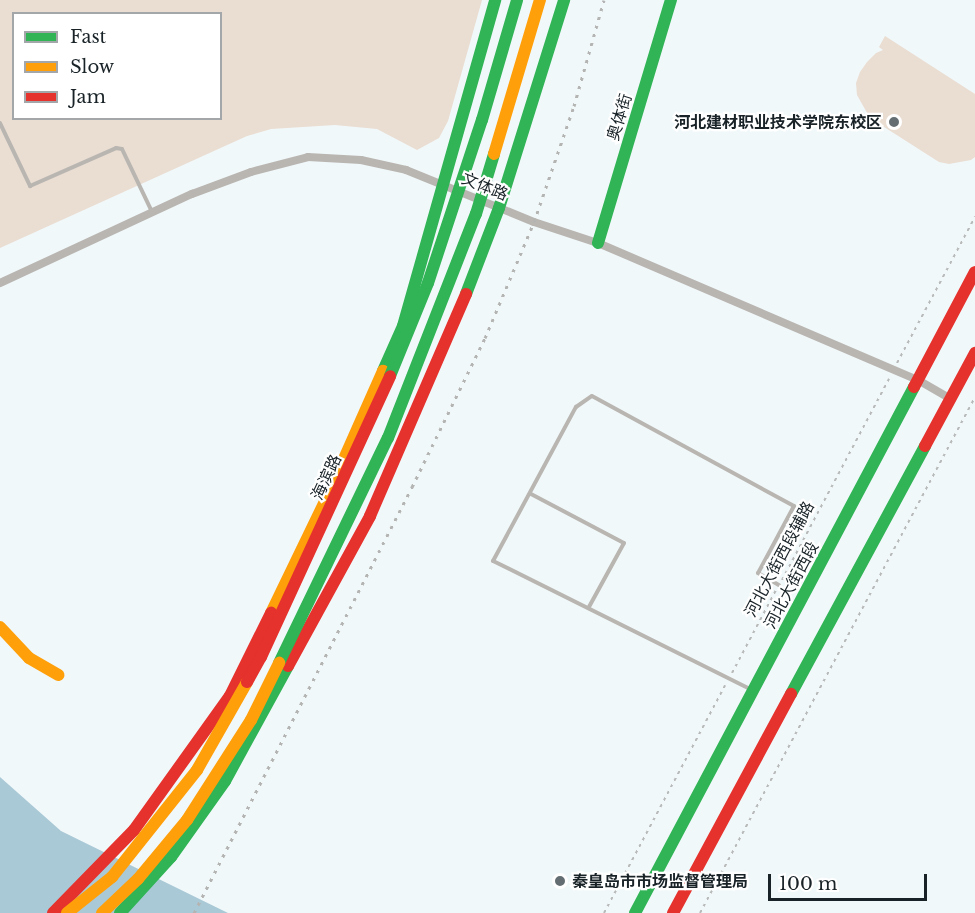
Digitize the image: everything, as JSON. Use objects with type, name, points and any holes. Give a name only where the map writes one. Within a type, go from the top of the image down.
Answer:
[{"type":"main road","name":"海滨路","points":[[53,913],[134,830],[230,696],[328,495],[403,326],[441,184],[495,0]]},
{"type":"main road","name":"海滨路","points":[[67,913],[112,876],[197,770],[261,657],[378,404],[428,283],[482,120],[517,0]]},
{"type":"main road","points":[[102,913],[138,879],[187,820],[252,720],[316,589],[388,438],[472,225],[540,0]]},
{"type":"main road","points":[[120,913],[171,857],[225,780],[370,516],[456,320],[499,208],[564,0]]},
{"type":"main road","name":"奥体街","points":[[598,243],[671,0]]},
{"type":"main road","name":"河北大街西段","points":[[635,913],[975,272]]},
{"type":"main road","points":[[673,913],[975,353]]},
{"type":"main road","points":[[0,627],[29,658],[59,675]]},
{"type":"street","name":"文体路","points":[[0,283],[153,212],[251,171],[308,157],[361,160],[406,170],[499,208],[598,243],[918,380],[951,399]]},
{"type":"lane","points":[[0,123],[30,186],[116,148],[122,149],[153,212]]},
{"type":"lane","points":[[753,691],[493,561],[576,407],[592,396],[794,506],[758,573],[779,585]]},
{"type":"lane","points":[[531,494],[624,543],[589,607]]},
{"type":"path","name":"河北大街西段辅路","points":[[604,913],[975,217]]},
{"type":"path","points":[[700,913],[975,397]]},
{"type":"shaded area","points":[[0,0],[482,0],[448,121],[439,138],[417,150],[377,129],[335,125],[271,129],[247,136],[0,248]]},
{"type":"shaded area","points":[[885,36],[975,94],[975,157],[971,160],[949,164],[939,162],[870,118],[857,95],[856,83],[867,62],[883,50],[879,47]]},
{"type":"water","points":[[0,777],[61,831],[228,913],[0,913]]},
{"type":"railway","points":[[194,913],[412,487],[485,338],[534,222],[574,106],[604,0]]},
{"type":"traffic: fast","points":[[383,371],[403,326],[495,0]]},
{"type":"traffic: fast","points":[[390,376],[428,283],[482,120],[517,0]]},
{"type":"traffic: fast","points":[[466,294],[499,208],[564,0]]},
{"type":"traffic: fast","points":[[598,243],[671,0]]},
{"type":"traffic: fast","points":[[279,663],[388,438],[476,214],[494,154]]},
{"type":"traffic: fast","points":[[635,913],[914,387]]},
{"type":"traffic: fast","points":[[791,694],[925,446]]},
{"type":"traffic: fast","points":[[120,913],[171,857],[225,781],[288,666]]},
{"type":"traffic: slow","points":[[494,154],[540,0]]},
{"type":"traffic: slow","points":[[271,613],[328,495],[383,371]]},
{"type":"traffic: slow","points":[[0,627],[29,658],[59,675]]},
{"type":"traffic: slow","points":[[102,913],[138,879],[187,820],[251,720],[279,663]]},
{"type":"traffic: slow","points":[[67,913],[112,877],[197,770],[247,682]]},
{"type":"traffic: jam","points":[[914,387],[975,272]]},
{"type":"traffic: jam","points":[[288,666],[370,516],[466,294]]},
{"type":"traffic: jam","points":[[925,446],[975,353]]},
{"type":"traffic: jam","points":[[247,682],[261,657],[390,376]]},
{"type":"traffic: jam","points":[[53,913],[134,830],[230,696],[271,613]]},
{"type":"traffic: jam","points":[[673,913],[791,694]]},
{"type":"place","name":"河北建材职业技术学院东校区","points":[[894,122]]},
{"type":"place","name":"秦皇岛市市场监督管理局","points":[[560,881]]}]
